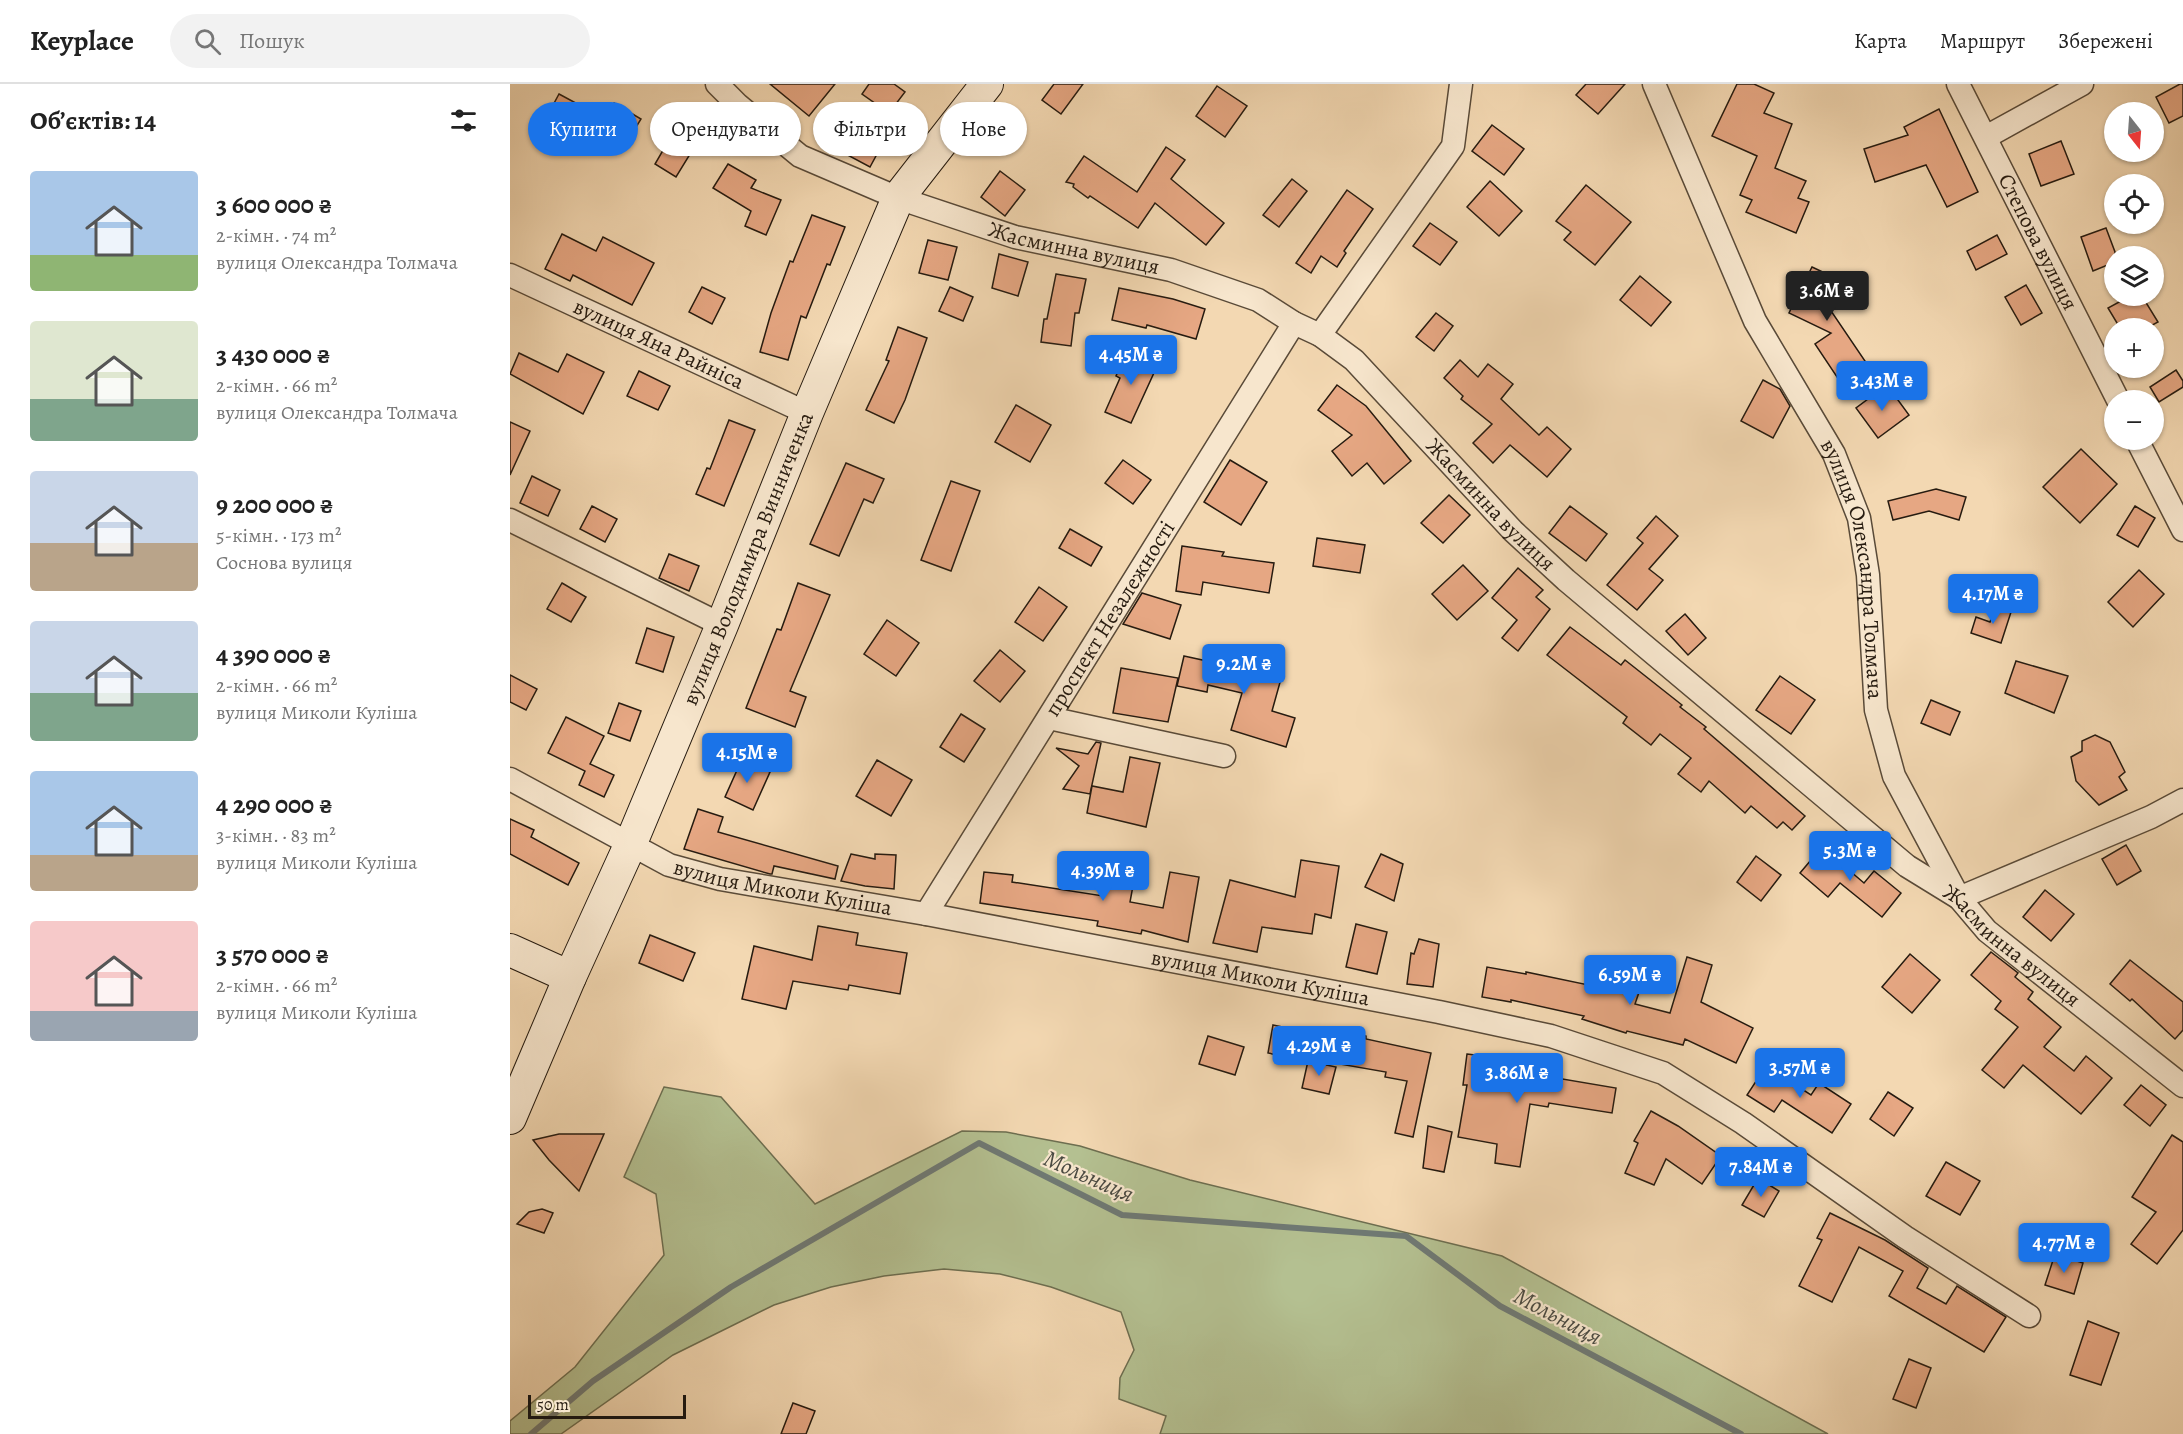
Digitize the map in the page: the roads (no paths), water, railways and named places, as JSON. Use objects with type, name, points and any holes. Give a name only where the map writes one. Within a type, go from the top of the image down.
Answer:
[{"type":"main road","name":"вулиця Володимира Винниченка","points":[[510,1118],[570,977],[631,843],[722,626],[807,413],[898,198],[987,84]]},
{"type":"main road","points":[[510,950],[570,977]]},
{"type":"street","name":"Жасминна вулиця","points":[[717,84],[738,105],[800,156],[898,198],[1015,237],[1171,270],[1258,300],[1294,323],[1320,335],[1353,360],[1513,531],[1566,580],[1907,866],[1959,898],[1987,931],[2183,1086]]},
{"type":"street","points":[[1320,335],[1453,146],[1461,84]]},
{"type":"street","name":"вулиця Олександра Толмача","points":[[1654,84],[1755,321],[1834,454],[1859,518],[1868,575],[1876,710],[1894,776],[1959,898]]},
{"type":"street","name":"Степова вулиця","points":[[1958,84],[2113,390]]},
{"type":"street","points":[[1986,137],[2082,84]]},
{"type":"street","name":"вулиця Яна Райніса","points":[[510,275],[807,413]]},
{"type":"street","name":"проспект Незалежності","points":[[926,915],[1294,323]]},
{"type":"street","points":[[2142,450],[2183,530]]},
{"type":"street","points":[[510,520],[722,626]]},
{"type":"street","points":[[1049,718],[1224,756]]},
{"type":"street","name":"вулиця Миколи Куліша","points":[[510,779],[669,865],[720,879],[926,915],[1439,1012],[1551,1036],[1663,1073],[1743,1123],[1905,1237],[2029,1316]]},
{"type":"street","points":[[1959,898],[2151,817],[2183,800]]},
{"type":"waterway","name":"Мольниця","points":[[531,1434],[593,1381],[731,1287],[979,1143],[1122,1215],[1406,1236],[1500,1306],[1741,1434]]}]
